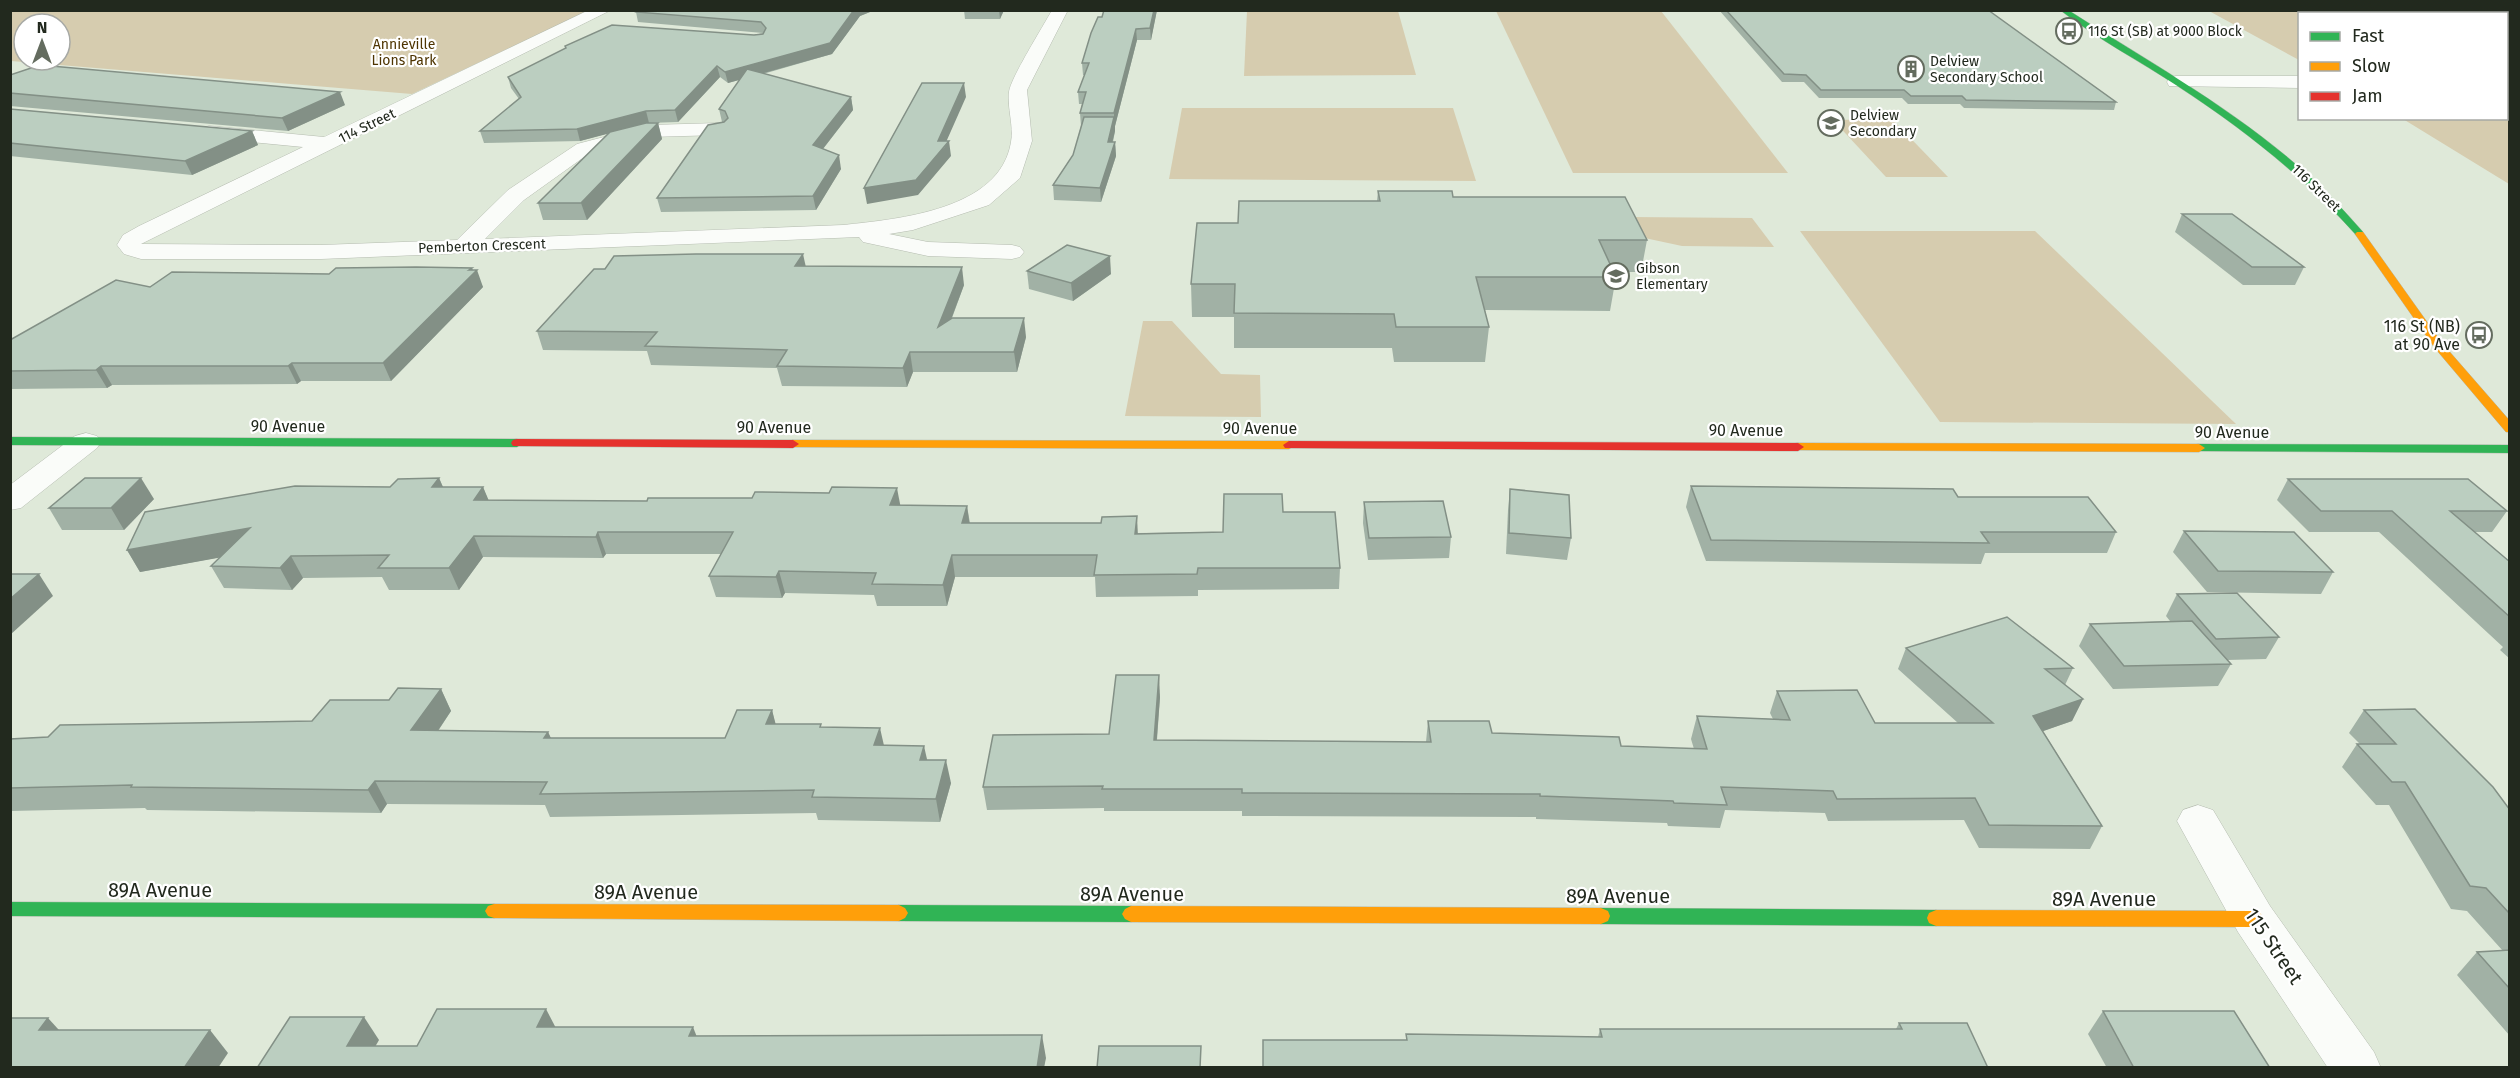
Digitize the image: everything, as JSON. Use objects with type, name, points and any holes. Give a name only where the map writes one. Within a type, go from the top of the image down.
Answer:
[{"type":"street","name":"Pemberton Crescent","points":[[131,240],[129,245],[132,249],[141,252],[321,252],[843,232],[905,225],[981,200],[1012,173],[1022,141],[1018,90],[1060,10]]},
{"type":"street","name":"116 Street","points":[[2063,10],[2252,133],[2292,164],[2334,203],[2365,241],[2438,345],[2510,429]]},
{"type":"street","name":"114 Street","points":[[131,240],[574,25],[606,19]]},
{"type":"street","points":[[2176,82],[2298,82]]},
{"type":"street","points":[[464,246],[516,195],[584,148],[651,131],[719,129]]},
{"type":"street","points":[[195,131],[330,144]]},
{"type":"street","name":"Pemberton Crescent","points":[[843,232],[928,249],[1012,252]]},
{"type":"street","name":"90 Avenue","points":[[10,441],[2510,449]]},
{"type":"street","points":[[10,501],[87,442]]},
{"type":"street","name":"115 Street","points":[[2199,821],[2254,919],[2356,1068]]},
{"type":"street","name":"89A Avenue","points":[[10,909],[2254,919]]},
{"type":"green space","name":"Annieville Lions Park","points":[[11,10],[588,11],[412,94],[72,66],[72,12],[12,12],[12,61]]},
{"type":"green space","points":[[1247,11],[1398,11],[1416,75],[1244,76]]},
{"type":"green space","points":[[1496,11],[1661,11],[1788,173],[1573,173]]},
{"type":"green space","points":[[2209,11],[2509,11],[2509,184],[2405,120],[2508,120],[2508,12],[2298,12],[2298,59]]},
{"type":"green space","points":[[1182,108],[1453,108],[1476,181],[1169,179]]},
{"type":"green space","points":[[1892,119],[1948,177],[1886,177],[1833,120]]},
{"type":"green space","points":[[1630,217],[1752,218],[1774,247],[1682,246],[1640,237]]},
{"type":"green space","points":[[1800,231],[2035,231],[2236,424],[1940,422]]},
{"type":"green space","points":[[1143,321],[1172,321],[1221,374],[1260,375],[1261,417],[1125,416]]},
{"type":"building","points":[[638,10],[854,10],[830,43],[725,72],[717,66],[675,110],[646,111],[577,129],[480,131],[521,97],[508,77],[566,48],[565,46],[612,25],[754,35],[763,34],[766,28],[761,22],[636,12]]},
{"type":"building","points":[[1104,10],[1154,10],[1150,28],[1136,29],[1114,113],[1080,113],[1086,92],[1078,92],[1089,63],[1082,63],[1091,33]]},
{"type":"building","name":"Delview Secondary School","points":[[1726,10],[1988,10],[2116,102],[1966,100],[1962,96],[1911,96],[1904,90],[1821,90],[1806,75],[1784,74]]},
{"type":"building","points":[[72,68],[340,92],[282,118],[10,93],[10,75],[19,72],[72,72]]},
{"type":"building","points":[[747,69],[851,97],[813,145],[839,155],[813,196],[657,198],[708,125],[724,122],[728,118],[725,111],[719,109]]},
{"type":"building","points":[[922,83],[964,83],[938,141],[949,141],[916,180],[864,188]]},
{"type":"building","points":[[10,109],[252,131],[185,161],[10,143]]},
{"type":"building","points":[[1084,117],[1114,117],[1108,142],[1115,142],[1100,188],[1053,185],[1073,155]]},
{"type":"building","points":[[646,123],[658,123],[581,203],[538,203],[610,132]]},
{"type":"building","points":[[1378,191],[1452,191],[1453,197],[1625,197],[1647,240],[1599,240],[1616,277],[1476,277],[1489,327],[1396,327],[1394,314],[1234,313],[1235,284],[1191,284],[1197,223],[1238,223],[1239,201],[1380,201]]},
{"type":"building","points":[[2182,214],[2232,214],[2304,267],[2252,267]]},
{"type":"building","points":[[1067,245],[1110,256],[1071,283],[1027,271]]},
{"type":"building","points":[[803,254],[795,266],[962,267],[938,327],[952,318],[1024,318],[1014,352],[910,352],[903,368],[777,366],[787,350],[645,346],[657,332],[537,331],[594,269],[605,269],[614,256]]},
{"type":"building","points":[[416,267],[477,270],[383,363],[292,363],[288,366],[101,366],[96,370],[10,371],[10,340],[116,280],[150,287],[172,272],[329,274],[336,268]]},
{"type":"building","points":[[85,478],[141,478],[111,508],[49,508]]},
{"type":"building","points":[[439,478],[432,487],[483,487],[474,500],[647,501],[648,498],[752,498],[755,492],[829,493],[832,487],[897,488],[890,505],[967,506],[962,523],[1101,523],[1102,517],[1137,516],[1135,534],[1223,532],[1224,494],[1282,494],[1283,512],[1335,512],[1340,568],[1198,568],[1197,574],[1094,575],[1097,555],[952,555],[943,585],[872,584],[876,573],[779,571],[776,577],[709,576],[733,532],[598,532],[596,537],[474,536],[449,568],[378,568],[389,555],[291,556],[280,568],[211,566],[250,528],[127,550],[145,512],[295,486],[390,487],[398,479]]},
{"type":"building","points":[[2288,479],[2468,479],[2507,511],[2450,511],[2510,562],[2510,617],[2392,511],[2321,511]]},
{"type":"building","points":[[1691,486],[1953,489],[1958,497],[2088,497],[2116,532],[1981,532],[1989,543],[1711,540]]},
{"type":"building","points":[[1510,489],[1569,495],[1571,538],[1509,533]]},
{"type":"building","points":[[1443,501],[1451,537],[1369,538],[1364,502]]},
{"type":"building","points":[[2184,531],[2294,532],[2333,572],[2218,571]]},
{"type":"building","points":[[10,574],[39,574],[10,599]]},
{"type":"building","points":[[2237,593],[2279,637],[2216,639],[2177,594]]},
{"type":"building","points":[[2007,617],[2073,668],[2045,669],[2083,699],[2033,716],[2102,826],[1989,825],[1975,798],[1837,799],[1833,791],[1721,787],[1727,805],[1540,796],[1540,794],[1242,793],[1242,789],[1102,789],[1103,786],[983,787],[993,735],[1109,734],[1116,675],[1159,675],[1154,740],[1431,742],[1428,721],[1489,721],[1492,733],[1619,737],[1621,746],[1707,749],[1697,716],[1790,720],[1777,691],[1857,690],[1875,723],[1993,723],[1906,648]]},
{"type":"building","points":[[2192,621],[2231,664],[2124,666],[2090,624]]},
{"type":"building","points":[[398,688],[441,689],[411,730],[548,732],[544,738],[725,738],[737,710],[772,710],[766,724],[821,724],[820,727],[880,728],[874,745],[924,746],[920,760],[946,760],[936,799],[812,797],[814,790],[540,794],[547,782],[375,781],[368,790],[131,787],[132,785],[10,788],[10,739],[48,737],[60,725],[312,721],[330,700],[389,700]]},
{"type":"building","points":[[2415,709],[2493,787],[2510,810],[2510,914],[2486,888],[2470,886],[2405,782],[2392,782],[2357,744],[2396,744],[2364,710]]},
{"type":"building","points":[[2510,950],[2510,989],[2477,952]]},
{"type":"building","points":[[437,1009],[546,1009],[537,1027],[693,1027],[689,1036],[1042,1035],[1037,1068],[257,1068],[290,1017],[364,1017],[347,1046],[417,1046]]},
{"type":"building","points":[[2103,1011],[2234,1011],[2270,1068],[2134,1068]]},
{"type":"building","points":[[10,1018],[48,1018],[39,1030],[210,1030],[184,1068],[10,1068]]},
{"type":"building","points":[[1899,1023],[1967,1023],[1988,1068],[1263,1068],[1263,1040],[1407,1040],[1406,1034],[1602,1037],[1600,1029],[1902,1029]]},
{"type":"building","points":[[1099,1046],[1201,1046],[1200,1068],[1097,1068]]},
{"type":"traffic: fast","points":[[2063,10],[2181,85],[2259,139],[2295,168],[2360,234]]},
{"type":"traffic: fast","points":[[10,441],[517,443]]},
{"type":"traffic: fast","points":[[2199,448],[2510,449]]},
{"type":"traffic: fast","points":[[10,909],[494,911]]},
{"type":"traffic: fast","points":[[899,913],[1131,914]]},
{"type":"traffic: fast","points":[[1601,916],[1936,918]]},
{"type":"traffic: slow","points":[[2360,234],[2438,345],[2510,429]]},
{"type":"traffic: slow","points":[[793,444],[1289,445]]},
{"type":"traffic: slow","points":[[1798,447],[2199,448]]},
{"type":"traffic: slow","points":[[494,911],[899,913]]},
{"type":"traffic: slow","points":[[1131,914],[1601,916]]},
{"type":"traffic: slow","points":[[1936,918],[2254,919]]},
{"type":"traffic: jam","points":[[517,443],[793,444]]},
{"type":"traffic: jam","points":[[1289,445],[1798,447]]},
{"type":"place","name":"116 St (SB) at 9000 Block","points":[[2069,31]]},
{"type":"place","name":"Delview Secondary School","points":[[1911,69]]},
{"type":"place","name":"Delview Secondary","points":[[1831,123]]},
{"type":"place","name":"Gibson Elementary","points":[[1616,276]]},
{"type":"place","name":"116 St (NB) at 90 Ave","points":[[2479,335]]}]
